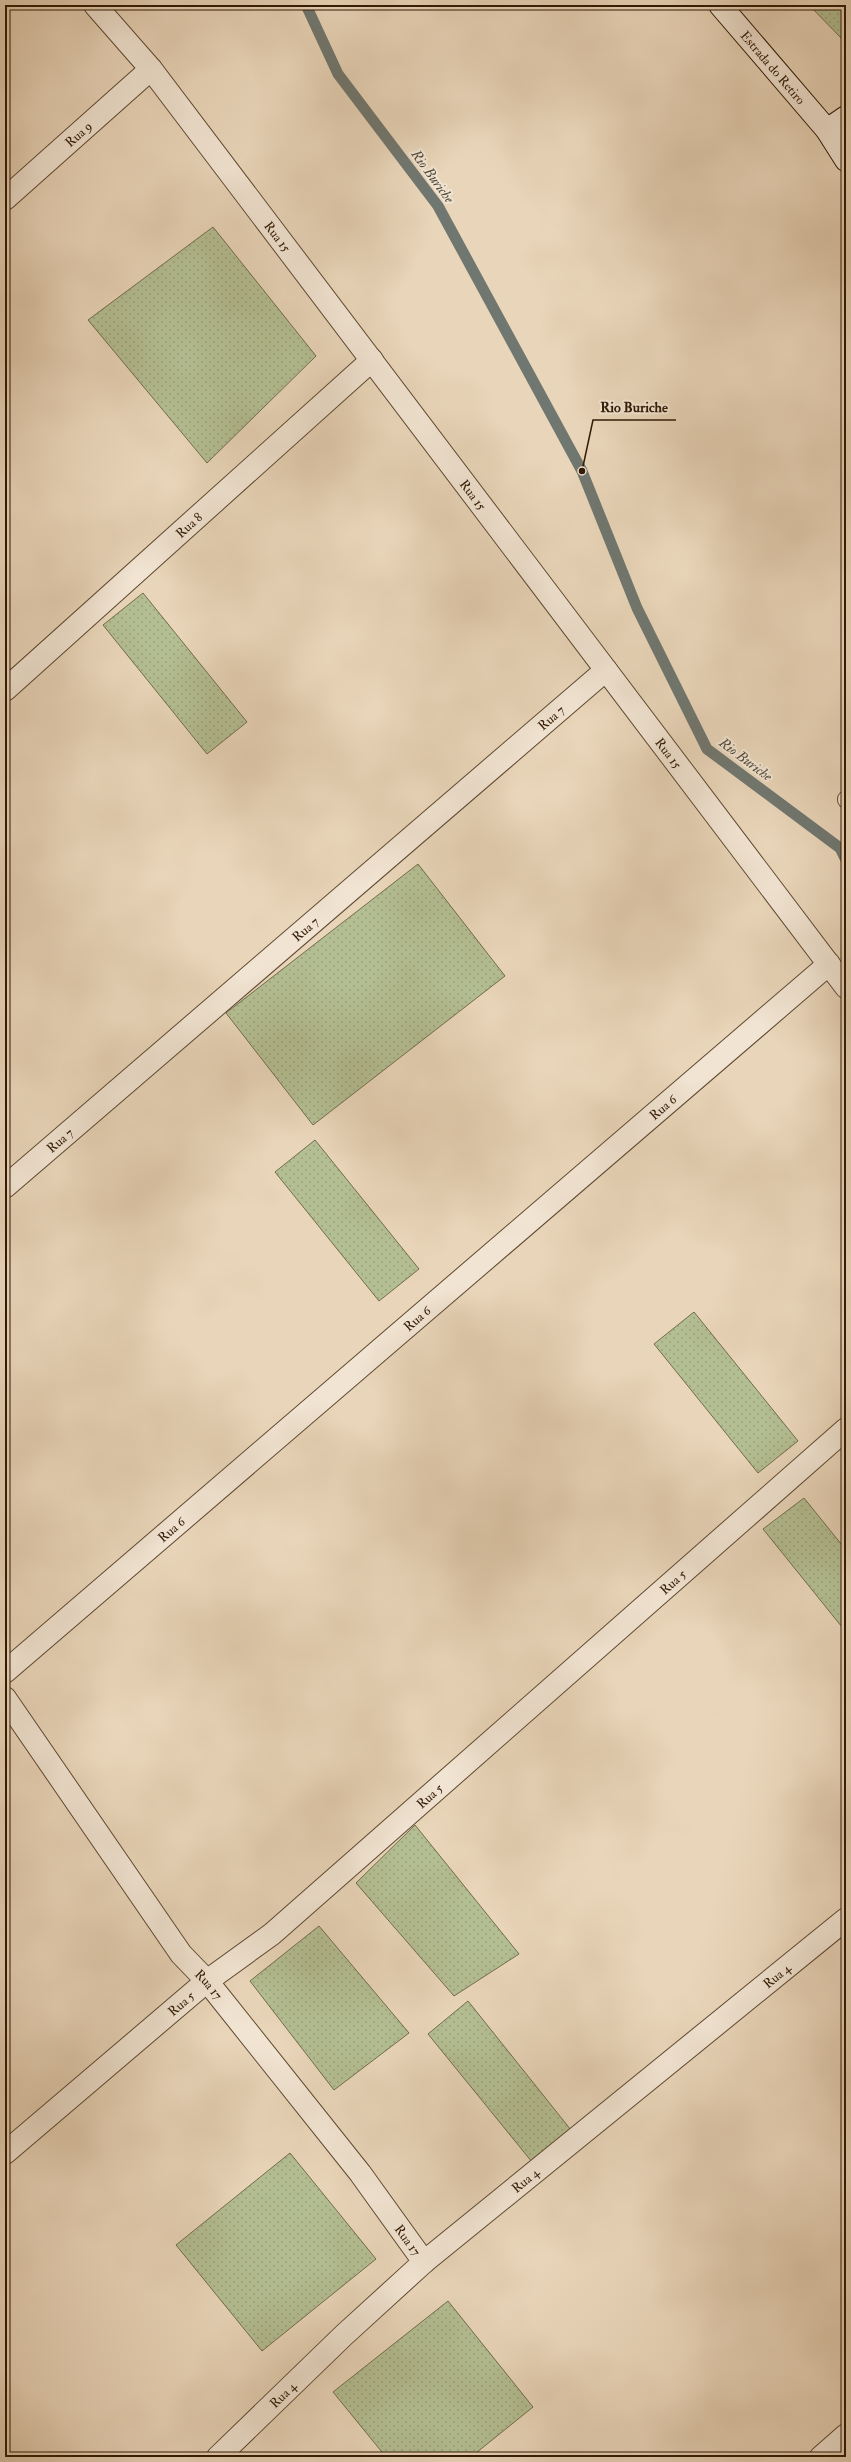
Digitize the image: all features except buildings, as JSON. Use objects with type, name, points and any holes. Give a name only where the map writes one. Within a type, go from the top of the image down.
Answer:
[{"type":"street","name":"Rua 15","points":[[96,5],[151,69],[846,987]]},
{"type":"street","name":"Estrada do Retiro","points":[[720,5],[827,130],[846,160]]},
{"type":"street","name":"Rua 9","points":[[5,199],[151,69]]},
{"type":"street","points":[[827,130],[846,117]]},
{"type":"street","name":"Rua 8","points":[[5,690],[372,360]]},
{"type":"street","name":"Rua 7","points":[[5,1187],[606,670]]},
{"type":"street","name":"Rua 6","points":[[5,1672],[829,964]]},
{"type":"street","name":"Rua 5","points":[[5,2153],[206,1981],[272,1934],[846,1428]]},
{"type":"street","name":"Rua 17","points":[[5,1698],[181,1954],[206,1981],[360,2173],[424,2262]]},
{"type":"street","name":"Rua 4","points":[[218,2457],[344,2335],[424,2262],[846,1919]]},
{"type":"street","points":[[821,2457],[846,2435]]},
{"type":"green space","points":[[809,5],[846,5],[846,43]]},
{"type":"green space","points":[[213,227],[316,356],[207,463],[88,320]]},
{"type":"green space","points":[[143,593],[247,722],[207,754],[103,625]]},
{"type":"green space","points":[[418,864],[505,976],[313,1125],[226,1013]]},
{"type":"green space","points":[[315,1140],[419,1269],[379,1301],[275,1172]]},
{"type":"green space","points":[[694,1312],[798,1441],[758,1473],[654,1344]]},
{"type":"green space","points":[[804,1498],[846,1550],[846,1632],[763,1529]]},
{"type":"green space","points":[[415,1825],[519,1954],[454,1996],[356,1883]]},
{"type":"green space","points":[[319,1926],[409,2033],[334,2090],[250,1981]]},
{"type":"green space","points":[[468,2001],[571,2130],[532,2162],[428,2034]]},
{"type":"green space","points":[[290,2153],[376,2259],[262,2351],[176,2245]]},
{"type":"green space","points":[[448,2301],[533,2407],[471,2457],[386,2457],[333,2392]]},
{"type":"waterway","name":"Rio Buriche","points":[[306,5],[338,74],[438,206],[582,471],[637,608],[707,749],[840,848],[846,860]]},
{"type":"place","name":"Rio Buriche","points":[[582,471]]}]
